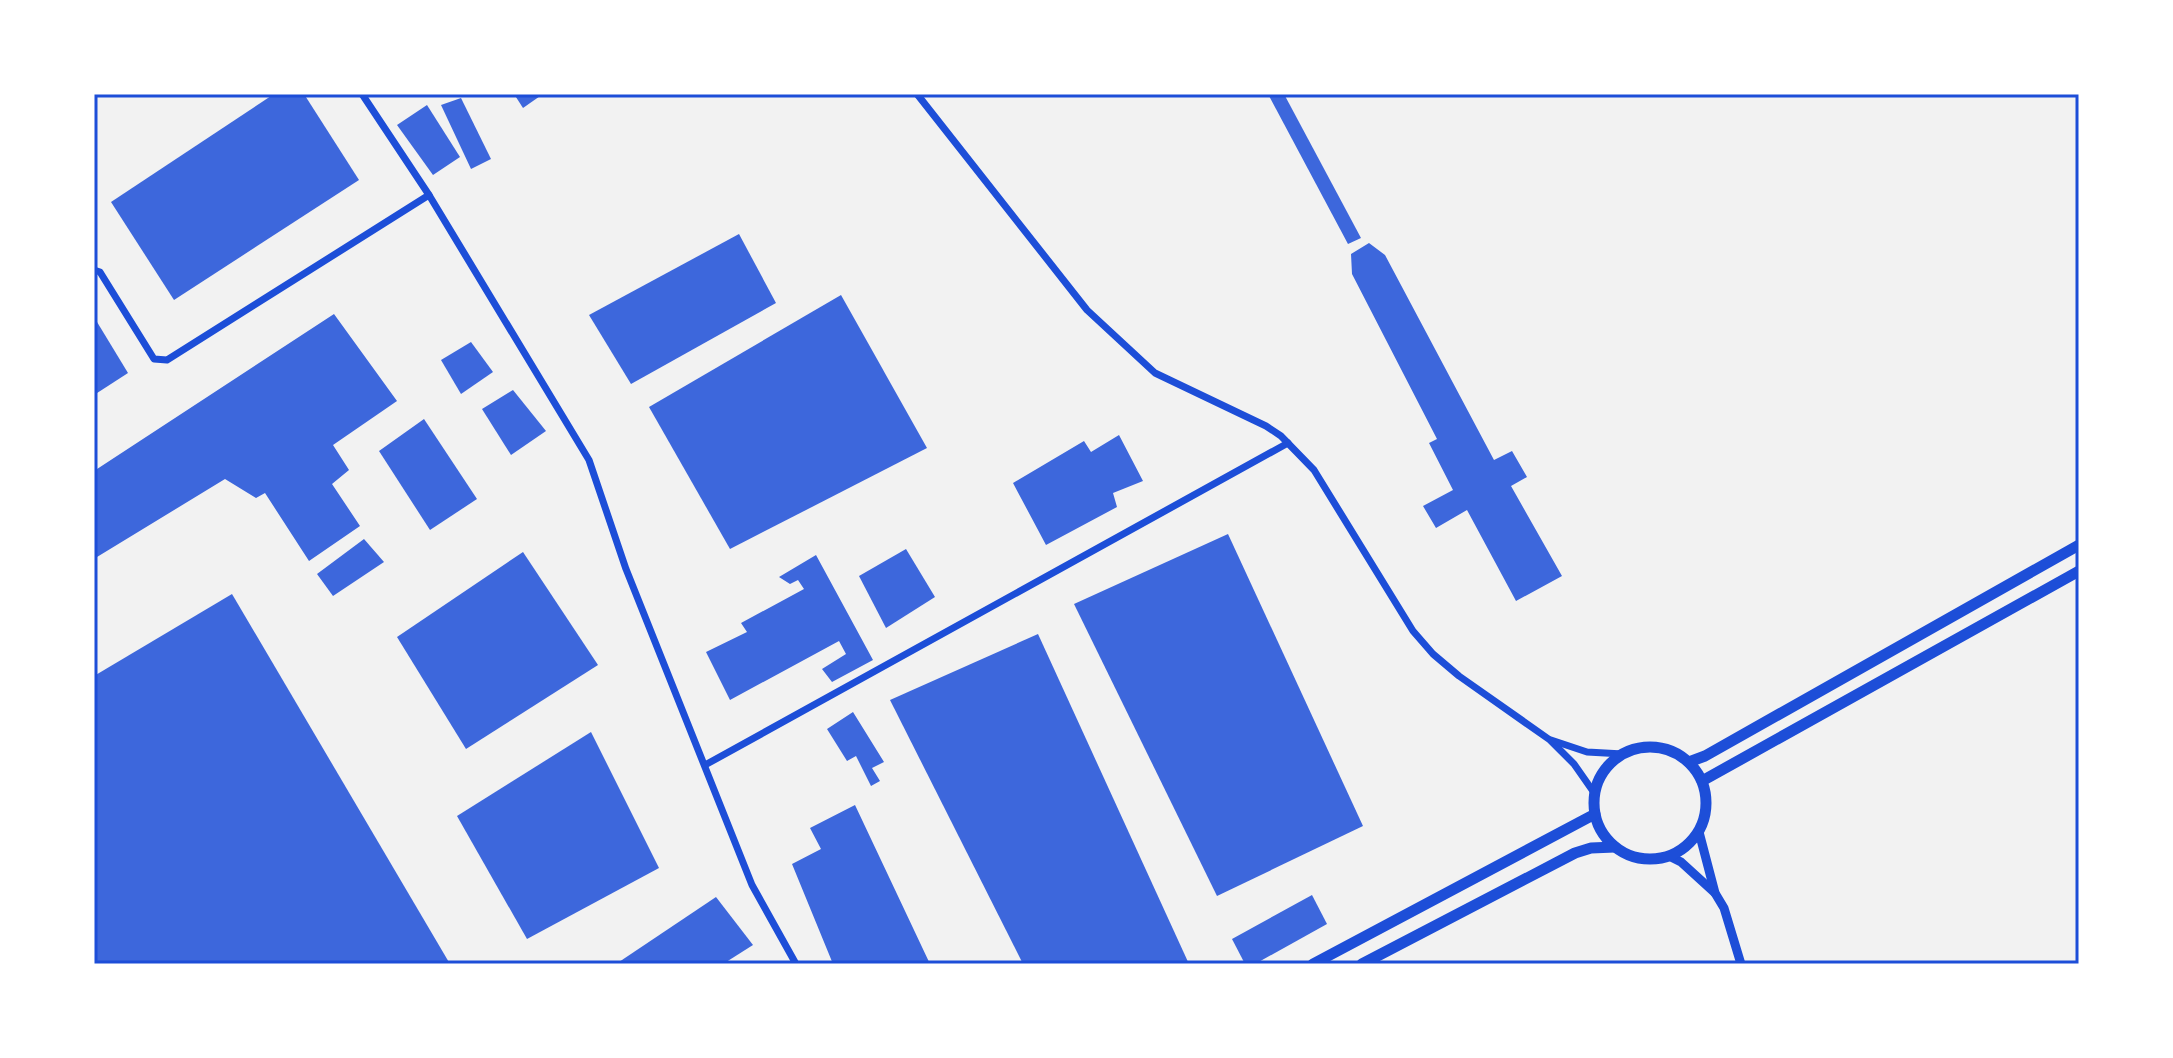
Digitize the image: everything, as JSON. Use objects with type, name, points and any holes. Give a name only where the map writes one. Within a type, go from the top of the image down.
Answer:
[{"type":"main road","points":[[1689,762],[1705,756],[2079,545]]},
{"type":"main road","points":[[1702,781],[2079,571]]},
{"type":"main road","points":[[1652,747],[1672,751],[1689,762],[1702,781],[1707,802],[1699,832],[1688,845],[1669,856],[1658,858],[1635,857],[1615,847],[1603,832],[1595,814],[1595,794],[1607,767],[1623,754],[1652,747]]},
{"type":"main road","points":[[1313,964],[1595,814]]},
{"type":"main road","points":[[1362,964],[1575,853],[1591,848],[1615,847]]},
{"type":"street","points":[[362,94],[429,195],[589,460],[626,569],[752,885],[796,964]]},
{"type":"street","points":[[917,94],[1087,310],[1155,373],[1266,426],[1288,443],[1314,470],[1413,631],[1433,654],[1550,740],[1574,764],[1595,794]]},
{"type":"street","points":[[94,270],[100,272],[154,359],[167,360],[429,195]]},
{"type":"street","points":[[705,765],[1288,443]]},
{"type":"street","points":[[1550,740],[1587,752],[1623,754]]},
{"type":"street","points":[[1699,832],[1715,893],[1724,908],[1741,964]]},
{"type":"street","points":[[1669,856],[1681,862],[1715,893]]},
{"type":"building","points":[[274,94],[304,94],[359,180],[174,300],[111,202]]},
{"type":"building","points":[[514,94],[543,94],[523,108]]},
{"type":"building","points":[[1268,94],[1284,94],[1361,238],[1348,244]]},
{"type":"building","points":[[461,98],[491,159],[471,169],[441,105]]},
{"type":"building","points":[[427,105],[460,157],[433,175],[397,125]]},
{"type":"building","points":[[739,234],[776,303],[631,384],[589,315]]},
{"type":"building","points":[[1369,243],[1385,255],[1494,460],[1512,451],[1527,477],[1511,486],[1562,576],[1516,601],[1467,510],[1436,528],[1423,506],[1453,490],[1429,443],[1437,439],[1352,274],[1351,254]]},
{"type":"building","points":[[841,295],[927,448],[730,549],[649,407]]},
{"type":"building","points":[[334,314],[397,401],[333,445],[349,470],[332,484],[360,526],[309,561],[265,493],[256,498],[225,479],[97,557],[94,551],[94,471]]},
{"type":"building","points":[[94,317],[128,373],[94,395]]},
{"type":"building","points":[[471,342],[493,372],[461,394],[441,360]]},
{"type":"building","points":[[513,390],[546,431],[511,455],[482,409]]},
{"type":"building","points":[[424,419],[477,499],[430,530],[379,451]]},
{"type":"building","points":[[1119,435],[1143,481],[1113,493],[1117,507],[1046,545],[1013,483],[1084,441],[1091,452]]},
{"type":"building","points":[[1228,534],[1363,826],[1217,896],[1074,604]]},
{"type":"building","points":[[364,539],[384,562],[333,596],[317,574]]},
{"type":"building","points":[[906,549],[935,597],[886,628],[859,576]]},
{"type":"building","points":[[523,552],[598,665],[466,749],[397,637]]},
{"type":"building","points":[[816,555],[873,660],[832,682],[822,669],[846,654],[839,641],[730,700],[706,652],[747,632],[741,623],[804,589],[798,580],[790,584],[779,577]]},
{"type":"building","points":[[232,594],[450,964],[94,964],[94,676]]},
{"type":"building","points":[[1038,634],[1189,964],[1023,964],[890,700]]},
{"type":"building","points":[[853,712],[884,762],[872,768],[880,781],[871,786],[856,756],[847,761],[827,729]]},
{"type":"building","points":[[591,732],[659,868],[527,939],[457,816]]},
{"type":"building","points":[[855,805],[930,964],[833,964],[792,864],[821,849],[810,828]]},
{"type":"building","points":[[1312,895],[1327,924],[1255,964],[1245,964],[1232,939]]},
{"type":"building","points":[[716,897],[753,945],[723,964],[616,964]]}]
